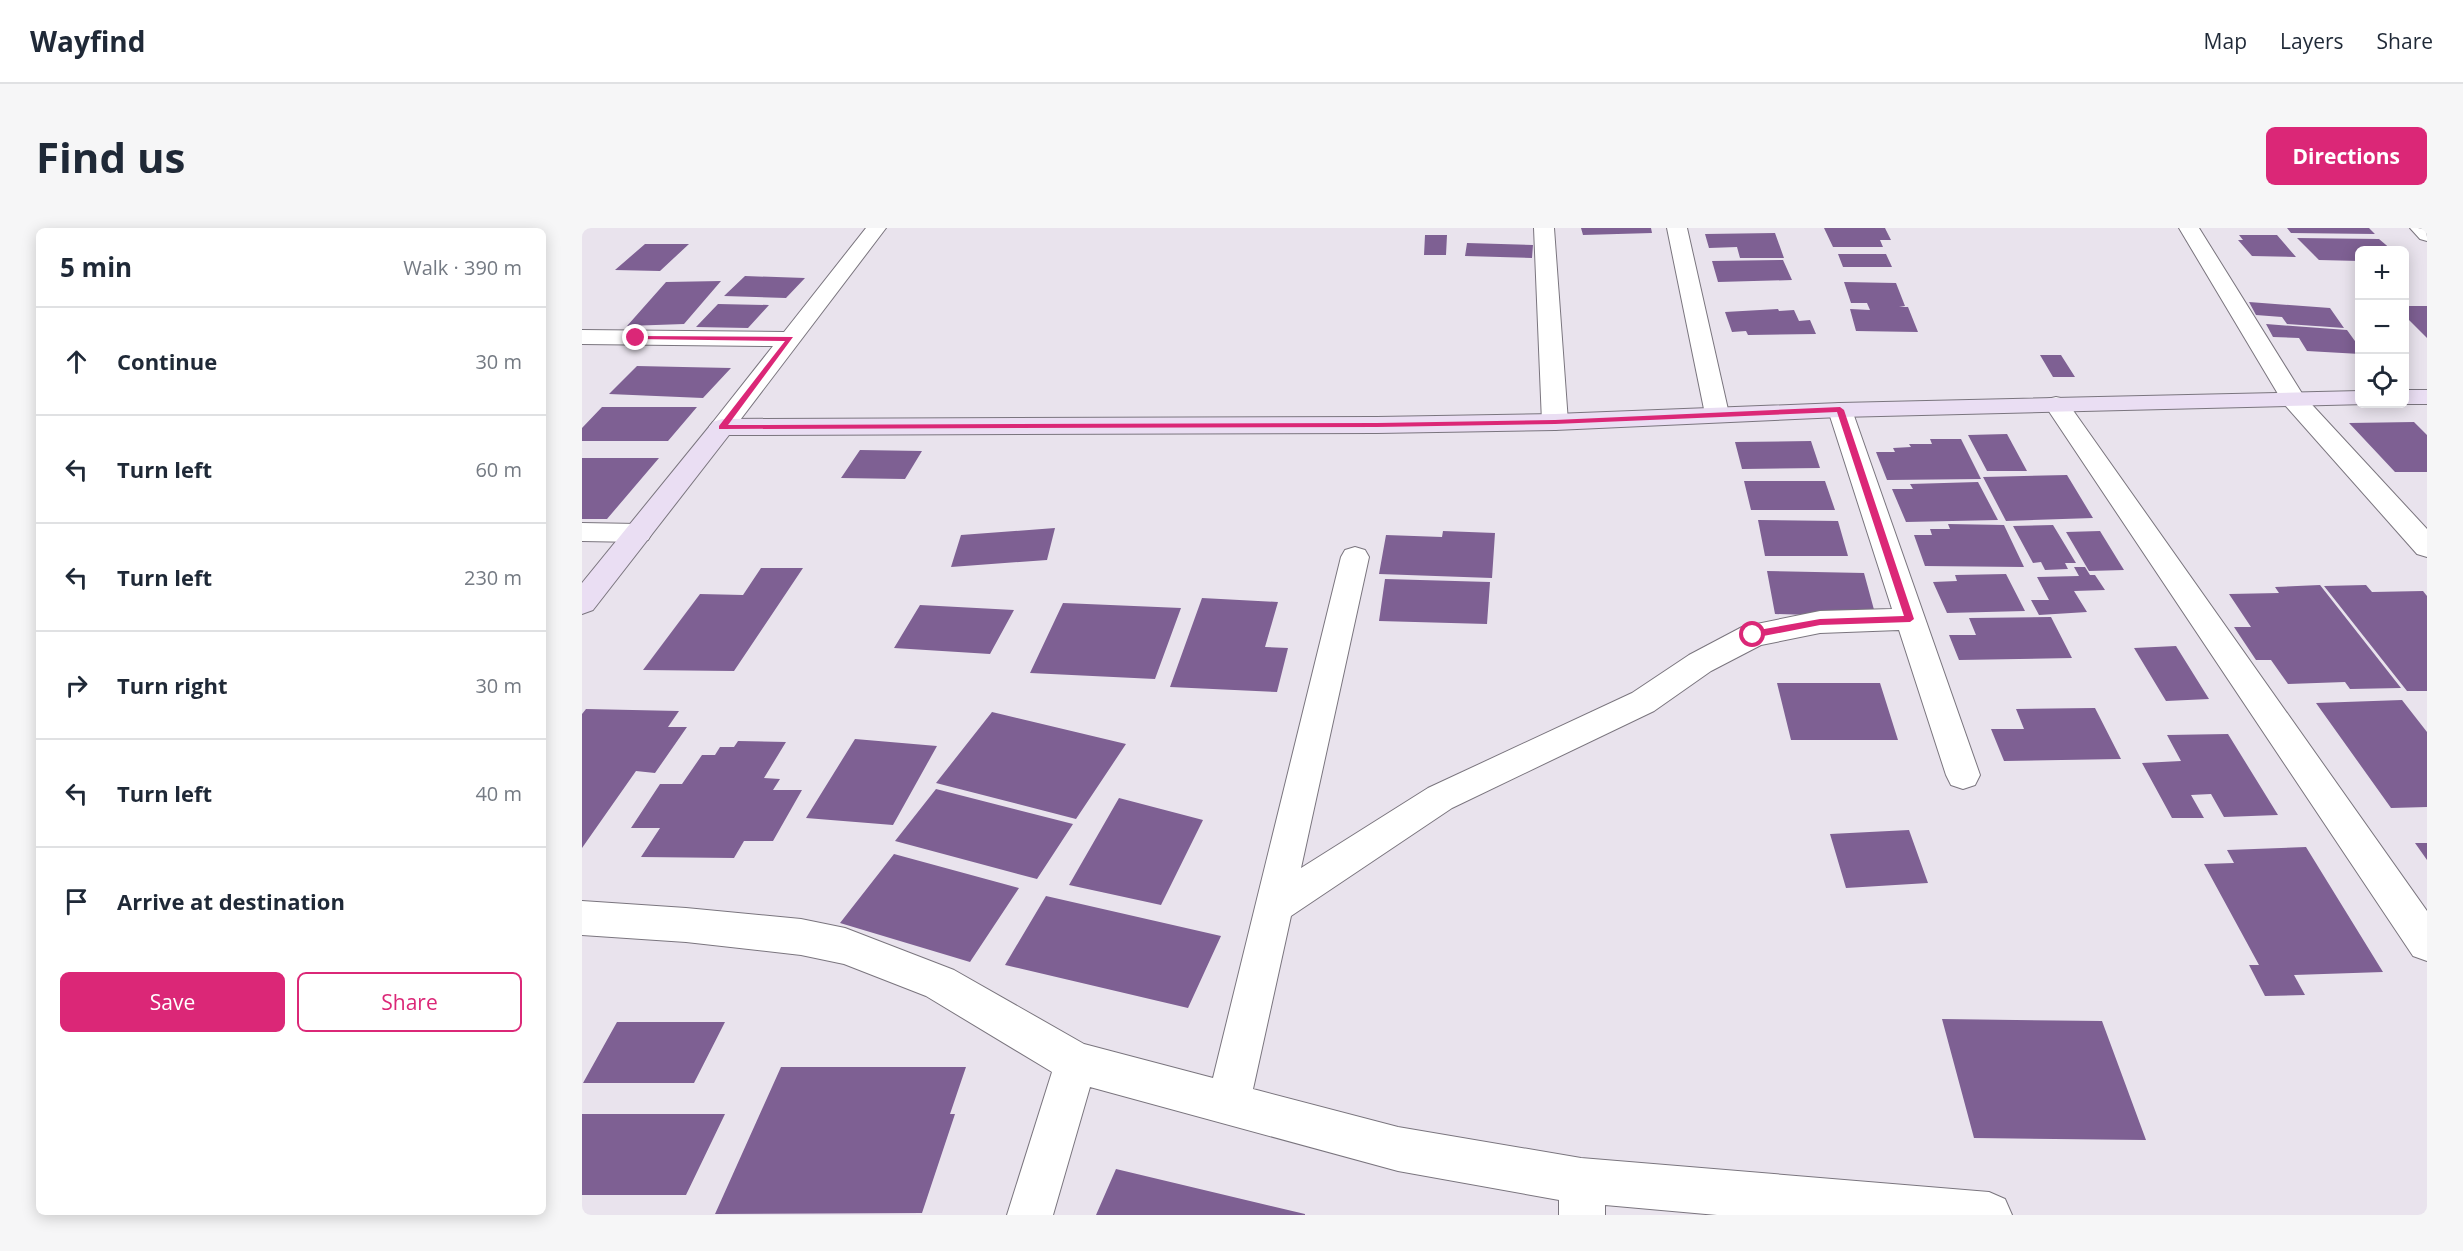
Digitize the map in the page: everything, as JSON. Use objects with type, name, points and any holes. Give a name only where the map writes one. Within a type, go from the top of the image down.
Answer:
[{"type":"street","points":[[582,603],[876,228]]},
{"type":"street","points":[[1544,228],[1555,422]]},
{"type":"street","points":[[1677,228],[1717,414]]},
{"type":"street","points":[[2189,228],[2293,399],[2427,547]]},
{"type":"street","points":[[2420,228],[2427,235]]},
{"type":"street","points":[[582,337],[790,339]]},
{"type":"street","points":[[2409,397],[2427,397]]},
{"type":"street","points":[[722,427],[1365,425],[1555,422],[1840,410],[2355,398]]},
{"type":"street","points":[[2056,404],[2427,943]]},
{"type":"street","points":[[1840,410],[1963,775]]},
{"type":"street","points":[[582,532],[638,533]]},
{"type":"street","points":[[1228,1104],[1355,557]]},
{"type":"street","points":[[1274,906],[1440,798],[1643,702],[1700,663],[1753,635],[1820,622],[1910,619]]},
{"type":"street","points":[[583,920],[686,925],[801,937],[846,946],[940,983],[1076,1064],[1582,1198],[1989,1215]]},
{"type":"street","points":[[1030,1215],[1076,1064]]},
{"type":"building","points":[[1581,228],[1651,228],[1652,233],[1583,235]]},
{"type":"building","points":[[1824,228],[1885,228],[1891,240],[1880,240],[1883,247],[1833,247]]},
{"type":"building","points":[[2287,228],[2369,228],[2375,234],[2291,233]]},
{"type":"building","points":[[1775,233],[1784,258],[1740,258],[1737,247],[1709,248],[1705,234]]},
{"type":"building","points":[[1425,235],[1447,235],[1446,255],[1424,255]]},
{"type":"building","points":[[2239,235],[2277,235],[2296,257],[2252,256],[2238,240],[2243,240]]},
{"type":"building","points":[[2297,238],[2379,239],[2387,246],[2355,246],[2355,261],[2319,260]]},
{"type":"building","points":[[1467,243],[1533,245],[1532,258],[1465,256]]},
{"type":"building","points":[[645,244],[689,244],[660,271],[615,270]]},
{"type":"building","points":[[1838,254],[1886,254],[1892,267],[1843,267]]},
{"type":"building","points":[[1783,260],[1792,280],[1718,282],[1712,261]]},
{"type":"building","points":[[745,276],[805,278],[786,298],[724,296]]},
{"type":"building","points":[[721,281],[684,324],[627,326],[666,282]]},
{"type":"building","points":[[1844,282],[1896,283],[1905,306],[1899,307],[1908,307],[1918,332],[1856,331],[1850,309],[1870,310],[1867,303],[1851,303]]},
{"type":"building","points":[[2249,302],[2330,308],[2344,328],[2287,324],[2282,317],[2256,315]]},
{"type":"building","points":[[718,304],[769,305],[748,328],[696,327]]},
{"type":"building","points":[[2409,306],[2427,306],[2427,338],[2409,320]]},
{"type":"building","points":[[1778,309],[1779,311],[1794,310],[1799,321],[1810,320],[1816,334],[1748,335],[1746,331],[1732,332],[1725,312]]},
{"type":"building","points":[[2266,324],[2347,330],[2355,341],[2355,354],[2307,351],[2299,338],[2273,337]]},
{"type":"building","points":[[2040,355],[2061,355],[2075,377],[2053,377]]},
{"type":"building","points":[[637,366],[731,368],[703,398],[609,394]]},
{"type":"building","points":[[602,407],[697,407],[668,441],[582,441],[582,428]]},
{"type":"building","points":[[2414,422],[2427,435],[2427,472],[2395,472],[2349,423]]},
{"type":"building","points":[[2007,434],[2027,471],[1987,471],[1968,435]]},
{"type":"building","points":[[1930,439],[1961,439],[1981,479],[1887,480],[1876,452],[1895,452],[1893,448],[1911,447],[1909,444],[1932,444]]},
{"type":"building","points":[[1811,441],[1820,468],[1742,469],[1735,442]]},
{"type":"building","points":[[860,450],[922,451],[905,479],[841,478]]},
{"type":"building","points":[[582,458],[659,458],[607,519],[582,519]]},
{"type":"building","points":[[2067,475],[2093,518],[2006,521],[1983,477]]},
{"type":"building","points":[[1744,481],[1825,481],[1835,510],[1751,510]]},
{"type":"building","points":[[1978,482],[1998,520],[1906,522],[1892,489],[1913,489],[1910,484]]},
{"type":"building","points":[[1758,520],[1838,521],[1848,556],[1765,556]]},
{"type":"building","points":[[1948,524],[2004,525],[2024,567],[1925,566],[1914,535],[1932,535],[1930,529],[1950,529]]},
{"type":"building","points":[[2053,525],[2076,563],[2065,563],[2068,569],[2045,570],[2041,562],[2033,563],[2013,526]]},
{"type":"building","points":[[1055,528],[1047,560],[951,567],[961,535]]},
{"type":"building","points":[[1443,531],[1495,533],[1492,578],[1379,574],[1386,535],[1442,537]]},
{"type":"building","points":[[2100,531],[2124,570],[2089,571],[2066,532]]},
{"type":"building","points":[[2074,567],[2085,567],[2090,575],[2095,575],[2105,590],[2074,591],[2087,612],[2039,615],[2031,600],[2049,600],[2037,577],[2079,576]]},
{"type":"building","points":[[761,568],[803,568],[734,671],[643,670],[700,594],[743,595]]},
{"type":"building","points":[[1767,571],[1864,573],[1876,617],[1775,614]]},
{"type":"building","points":[[2006,574],[2025,611],[1947,613],[1933,582],[1957,581],[1955,575]]},
{"type":"building","points":[[1385,579],[1490,582],[1487,624],[1379,621]]},
{"type":"building","points":[[2320,585],[2401,688],[2350,689],[2345,682],[2288,684],[2271,660],[2256,660],[2234,627],[2251,627],[2229,594],[2279,593],[2275,587]]},
{"type":"building","points":[[2366,585],[2372,592],[2423,591],[2427,596],[2427,691],[2407,691],[2324,586]]},
{"type":"building","points":[[1202,598],[1278,602],[1265,647],[1288,648],[1277,692],[1170,687]]},
{"type":"building","points":[[1063,603],[1181,608],[1155,679],[1030,673]]},
{"type":"building","points":[[920,605],[1014,610],[990,654],[894,648]]},
{"type":"building","points":[[2051,617],[2072,658],[1959,660],[1949,635],[1976,635],[1969,618]]},
{"type":"building","points":[[2176,646],[2209,699],[2166,701],[2134,648]]},
{"type":"building","points":[[1777,683],[1880,683],[1898,740],[1791,740]]},
{"type":"building","points":[[2402,700],[2427,732],[2427,807],[2391,808],[2316,703]]},
{"type":"building","points":[[2095,708],[2121,759],[2004,761],[1991,729],[2024,729],[2016,709]]},
{"type":"building","points":[[586,709],[679,711],[668,727],[687,727],[655,773],[636,771],[582,848],[582,714]]},
{"type":"building","points":[[992,712],[1126,744],[1076,819],[936,783]]},
{"type":"building","points":[[2228,734],[2278,815],[2224,817],[2211,794],[2191,795],[2204,818],[2172,818],[2142,763],[2181,761],[2167,735]]},
{"type":"building","points":[[855,739],[937,746],[893,825],[806,818]]},
{"type":"building","points":[[738,741],[786,742],[764,778],[780,779],[773,790],[802,790],[773,841],[744,841],[734,858],[641,857],[660,828],[631,828],[660,784],[682,784],[702,755],[715,755],[720,747],[734,747]]},
{"type":"building","points":[[936,789],[1073,824],[1037,879],[895,841]]},
{"type":"building","points":[[1119,798],[1203,820],[1161,905],[1069,885]]},
{"type":"building","points":[[1909,830],[1928,883],[1846,888],[1830,834]]},
{"type":"building","points":[[2415,843],[2427,843],[2427,860]]},
{"type":"building","points":[[2306,847],[2383,972],[2294,975],[2305,995],[2265,996],[2249,965],[2259,965],[2204,864],[2234,863],[2227,850]]},
{"type":"building","points":[[894,854],[1019,888],[970,962],[840,923]]},
{"type":"building","points":[[1046,896],[1221,936],[1188,1008],[1005,965]]},
{"type":"building","points":[[1942,1019],[2102,1021],[2146,1140],[1974,1138]]},
{"type":"building","points":[[617,1022],[725,1022],[694,1083],[583,1083]]},
{"type":"building","points":[[781,1067],[966,1067],[950,1114],[955,1114],[922,1213],[715,1214]]},
{"type":"building","points":[[582,1114],[725,1114],[686,1195],[582,1195]]},
{"type":"building","points":[[1116,1169],[1305,1214],[1305,1215],[1096,1215]]},
{"type":"route","points":[[636,338],[790,339],[722,427],[1377,425],[1555,422],[1840,410],[1910,619],[1820,622],[1753,635]]}]
